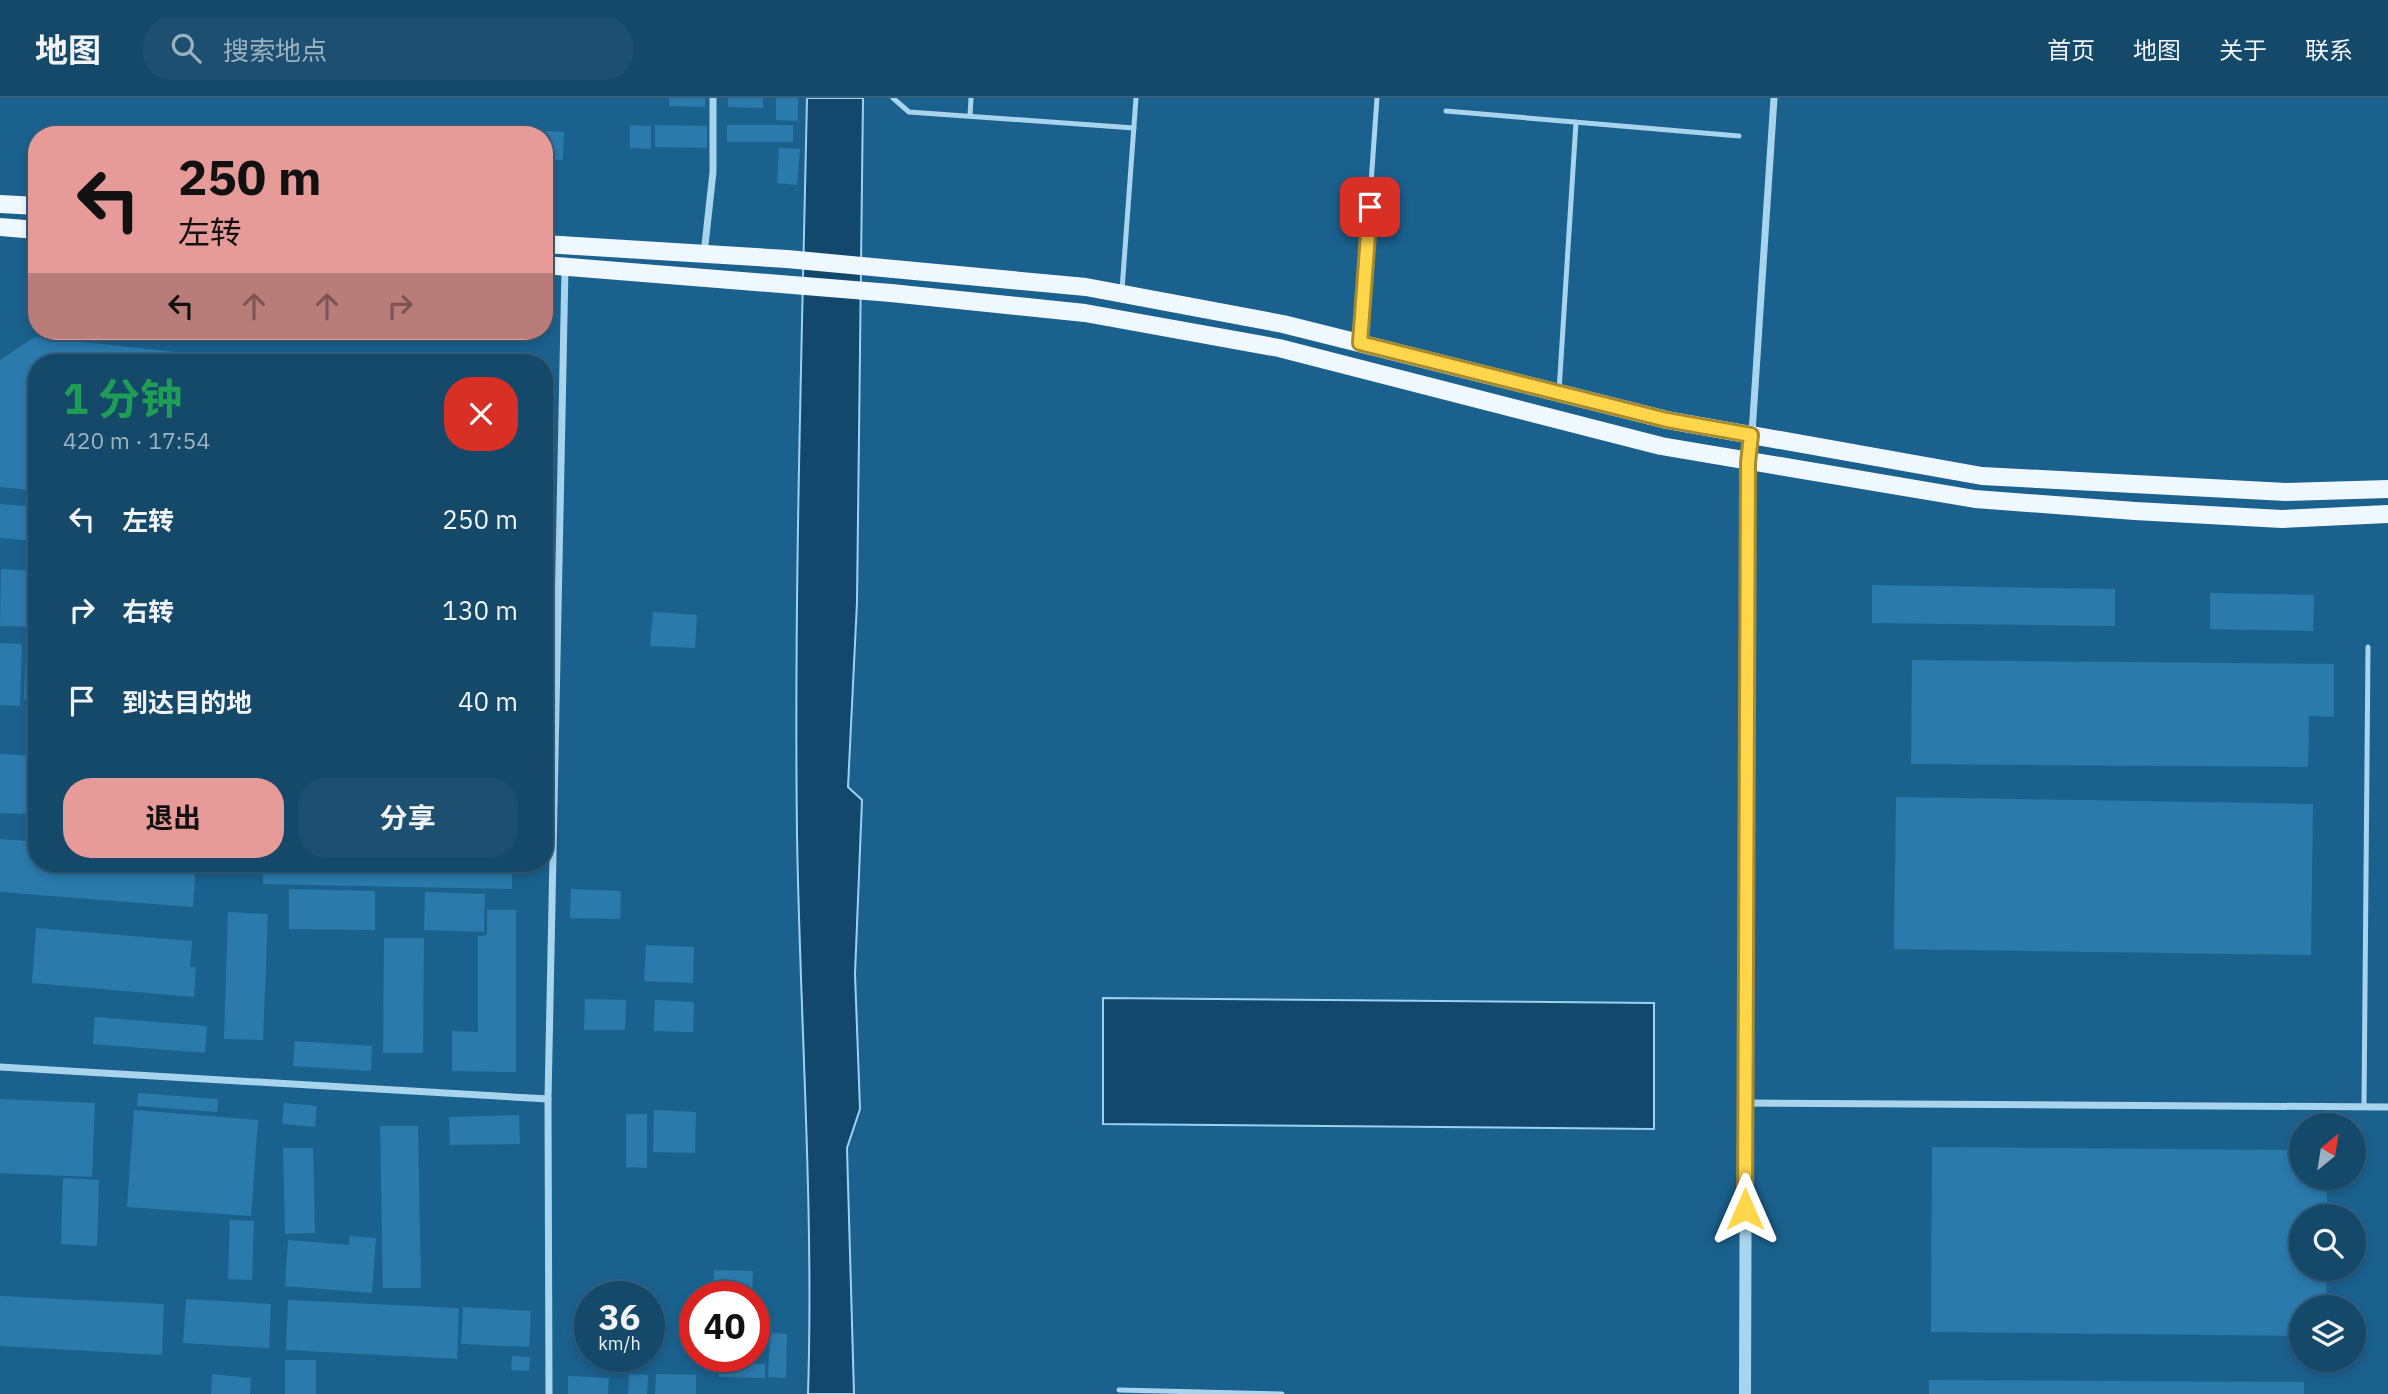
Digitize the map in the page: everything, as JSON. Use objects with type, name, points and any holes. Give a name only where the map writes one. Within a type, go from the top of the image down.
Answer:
[{"type":"main road","points":[[0,204],[28,206]]},
{"type":"main road","points":[[0,227],[28,229]]},
{"type":"main road","points":[[553,245],[787,259],[1086,287],[1283,324],[1667,420],[1982,476],[2286,492],[2388,489]]},
{"type":"main road","points":[[553,265],[891,293],[1116,319],[1279,348],[1661,446],[1748,463],[1975,499],[2282,519],[2388,514]]},
{"type":"main road","points":[[1116,319],[1122,294]]},
{"type":"street","points":[[704,254],[713,172],[713,98]]},
{"type":"street","points":[[1745,1394],[1748,463],[1774,98]]},
{"type":"street","points":[[553,854],[565,266]]},
{"type":"street","points":[[549,1394],[548,1099],[553,872]]},
{"type":"street","points":[[0,1067],[548,1099]]},
{"type":"street","points":[[1745,1103],[2388,1107]]},
{"type":"lane","points":[[893,98],[909,112],[1134,128]]},
{"type":"lane","points":[[970,116],[971,98]]},
{"type":"lane","points":[[1122,294],[1136,98]]},
{"type":"lane","points":[[1360,343],[1377,98]]},
{"type":"lane","points":[[1446,111],[1739,136]]},
{"type":"lane","points":[[1559,393],[1576,122]]},
{"type":"lane","points":[[2364,1107],[2368,647]]},
{"type":"lane","points":[[1119,1390],[1282,1394]]},
{"type":"water","points":[[807,98],[863,98],[857,602],[848,787],[862,800],[855,974],[860,1109],[847,1148],[854,1394],[808,1394],[809,1254],[796,742]]},
{"type":"water","points":[[1103,998],[1654,1003],[1654,1129],[1103,1124]]},
{"type":"building","points":[[669,98],[705,98],[705,107],[669,106]]},
{"type":"building","points":[[728,98],[763,98],[763,108],[728,107]]},
{"type":"building","points":[[776,98],[798,98],[798,121],[776,120]]},
{"type":"building","points":[[630,125],[651,126],[651,149],[630,148]]},
{"type":"building","points":[[655,125],[707,126],[707,148],[655,147]]},
{"type":"building","points":[[727,125],[793,125],[793,142],[727,142]]},
{"type":"building","points":[[553,131],[564,132],[563,160],[553,159]]},
{"type":"building","points":[[779,148],[800,149],[797,185],[777,183]]},
{"type":"building","points":[[30,340],[63,340],[195,354],[28,354],[28,490],[0,487],[0,360]]},
{"type":"building","points":[[0,504],[28,506],[28,540],[0,538]]},
{"type":"building","points":[[1,569],[28,570],[28,627],[0,626]]},
{"type":"building","points":[[1872,585],[2115,589],[2115,626],[1872,623]]},
{"type":"building","points":[[2210,593],[2314,595],[2313,631],[2210,629]]},
{"type":"building","points":[[653,612],[697,615],[695,648],[650,646]]},
{"type":"building","points":[[0,643],[22,644],[20,706],[0,705]]},
{"type":"building","points":[[26,646],[28,699],[24,699]]},
{"type":"building","points":[[1912,660],[2334,664],[2334,717],[2309,716],[2308,767],[1911,764]]},
{"type":"building","points":[[0,754],[28,756],[28,814],[0,813]]},
{"type":"building","points":[[1896,797],[2313,804],[2311,955],[1894,949]]},
{"type":"building","points":[[0,839],[28,841],[28,872],[195,872],[193,907],[0,892]]},
{"type":"building","points":[[263,872],[512,872],[512,889],[263,884]]},
{"type":"building","points":[[289,889],[375,891],[375,930],[289,929]]},
{"type":"building","points":[[571,889],[621,891],[620,919],[570,918]]},
{"type":"building","points":[[425,892],[485,894],[484,932],[424,930]]},
{"type":"building","points":[[487,910],[516,910],[516,1072],[452,1071],[452,1031],[478,1032],[478,936],[487,935]]},
{"type":"building","points":[[228,912],[268,914],[263,1040],[224,1039]]},
{"type":"building","points":[[36,928],[192,941],[190,967],[196,967],[194,997],[32,983]]},
{"type":"building","points":[[384,938],[424,938],[423,1053],[383,1053]]},
{"type":"building","points":[[646,945],[694,947],[693,983],[644,981]]},
{"type":"building","points":[[585,999],[626,1000],[625,1030],[584,1030]]},
{"type":"building","points":[[655,1000],[694,1002],[693,1032],[654,1031]]},
{"type":"building","points":[[95,1017],[207,1026],[205,1053],[93,1044]]},
{"type":"building","points":[[295,1041],[372,1046],[371,1071],[293,1066]]},
{"type":"building","points":[[138,1093],[218,1099],[217,1112],[137,1106]]},
{"type":"building","points":[[0,1099],[95,1103],[92,1177],[0,1173]]},
{"type":"building","points":[[284,1103],[317,1106],[315,1127],[282,1124]]},
{"type":"building","points":[[134,1110],[258,1120],[251,1216],[127,1207]]},
{"type":"building","points":[[654,1110],[696,1112],[695,1153],[653,1152]]},
{"type":"building","points":[[626,1114],[647,1114],[647,1168],[626,1167]]},
{"type":"building","points":[[519,1115],[520,1144],[450,1145],[449,1117]]},
{"type":"building","points":[[380,1126],[418,1126],[421,1288],[383,1288]]},
{"type":"building","points":[[1932,1147],[2289,1150],[2289,1190],[2327,1190],[2327,1204],[2289,1204],[2289,1281],[2327,1281],[2326,1295],[2289,1295],[2289,1336],[1931,1332]]},
{"type":"building","points":[[283,1148],[313,1148],[315,1233],[285,1234]]},
{"type":"building","points":[[63,1178],[99,1180],[97,1246],[61,1244]]},
{"type":"building","points":[[230,1220],[254,1221],[252,1280],[228,1279]]},
{"type":"building","points":[[350,1236],[376,1238],[372,1293],[285,1286],[288,1240],[349,1245]]},
{"type":"building","points":[[714,1270],[753,1271],[753,1281],[714,1281]]},
{"type":"building","points":[[0,1296],[164,1304],[162,1355],[0,1346]]},
{"type":"building","points":[[186,1299],[271,1304],[269,1348],[183,1343]]},
{"type":"building","points":[[288,1300],[459,1308],[457,1359],[286,1350]]},
{"type":"building","points":[[463,1307],[531,1311],[529,1347],[461,1344]]},
{"type":"building","points":[[770,1333],[787,1334],[786,1378],[768,1377]]},
{"type":"building","points":[[512,1356],[530,1357],[529,1371],[511,1370]]},
{"type":"building","points":[[285,1360],[316,1360],[316,1394],[285,1394]]},
{"type":"building","points":[[719,1372],[765,1372],[765,1378],[719,1377]]},
{"type":"building","points":[[212,1374],[251,1378],[250,1394],[211,1394]]},
{"type":"building","points":[[629,1374],[648,1375],[647,1394],[628,1394]]},
{"type":"building","points":[[656,1374],[696,1375],[696,1394],[655,1394]]},
{"type":"building","points":[[568,1376],[609,1378],[608,1394],[568,1394]]},
{"type":"building","points":[[1929,1380],[2304,1382],[2304,1394],[1929,1394]]},
{"type":"route","points":[[1370,207],[1360,343],[1667,420],[1751,435],[1748,463],[1745,1209]]}]
